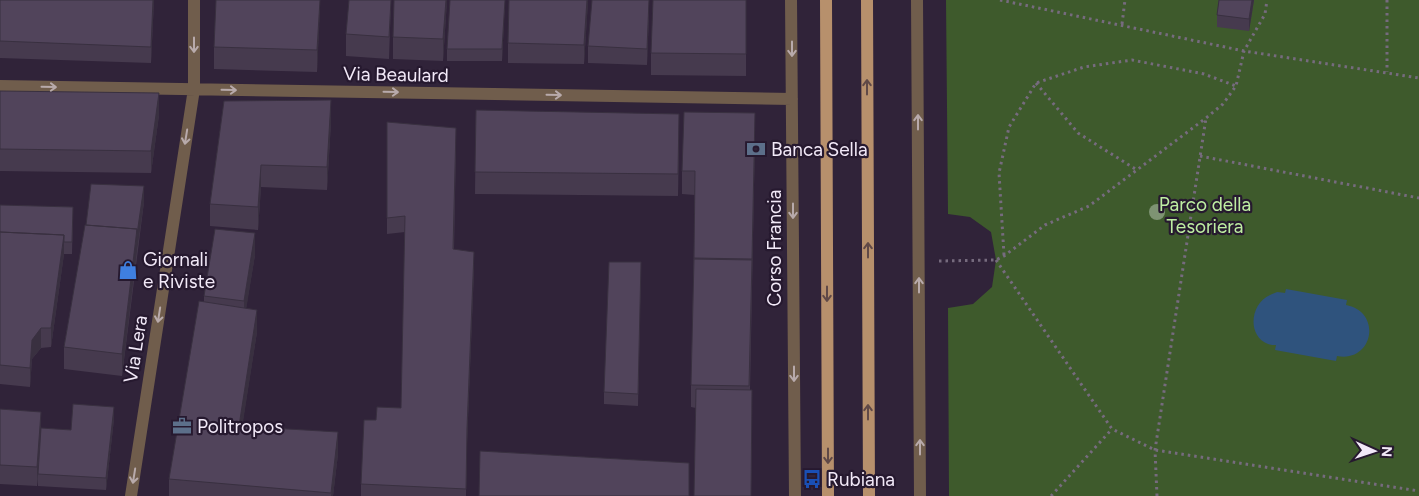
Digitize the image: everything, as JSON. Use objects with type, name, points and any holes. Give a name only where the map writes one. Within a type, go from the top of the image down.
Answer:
[{"type":"main road","points":[[826,0],[828,496]]},
{"type":"main road","points":[[867,0],[869,496]]},
{"type":"street","name":"Via Lera","points":[[131,496],[194,89],[194,0]]},
{"type":"street","name":"Corso Francia","points":[[791,0],[795,496]]},
{"type":"street","points":[[917,0],[920,496]]},
{"type":"street","name":"Via Beaulard","points":[[0,86],[792,98]]},
{"type":"path","points":[[1000,0],[1244,50],[1419,78]]},
{"type":"path","points":[[1122,24],[1125,0]]},
{"type":"path","points":[[919,261],[996,260],[1045,225],[1089,206],[1223,104],[1236,86],[1244,50],[1265,14],[1267,0]]},
{"type":"path","points":[[1387,0],[1387,72]]},
{"type":"path","points":[[1004,256],[998,172],[1009,126],[1036,83],[1084,67],[1132,60],[1204,74],[1236,86]]},
{"type":"path","points":[[1036,83],[1078,133],[1137,170]]},
{"type":"path","points":[[1157,496],[1155,450],[1206,118]]},
{"type":"path","points":[[1200,156],[1419,198]]},
{"type":"path","points":[[996,260],[1112,429],[1155,450],[1419,491]]},
{"type":"path","points":[[1051,496],[1112,429]]},
{"type":"green space","name":"Parco della Tesoriera","points":[[946,0],[1419,0],[1419,496],[949,496],[948,308],[973,304],[992,287],[996,260],[991,232],[970,217],[948,214]]},
{"type":"water","points":[[1286,289],[1347,300],[1346,305],[1358,309],[1365,317],[1369,326],[1369,336],[1365,345],[1359,352],[1349,356],[1337,356],[1336,361],[1275,350],[1276,345],[1268,344],[1256,334],[1254,327],[1255,312],[1264,299],[1277,292],[1285,293]]},
{"type":"building","points":[[0,0],[153,0],[151,47],[0,41]]},
{"type":"building","points":[[216,0],[320,0],[317,50],[214,47]]},
{"type":"building","points":[[349,0],[391,0],[389,37],[346,34]]},
{"type":"building","points":[[394,0],[446,0],[443,39],[393,37]]},
{"type":"building","points":[[450,0],[505,0],[502,49],[447,49]]},
{"type":"building","points":[[509,0],[587,0],[584,45],[508,43]]},
{"type":"building","points":[[592,0],[649,0],[647,49],[588,46]]},
{"type":"building","points":[[653,0],[746,0],[746,54],[651,53]]},
{"type":"building","points":[[1219,0],[1252,0],[1249,19],[1217,15]]},
{"type":"building","points":[[0,91],[159,93],[151,151],[0,149]]},
{"type":"building","points":[[331,100],[327,167],[261,165],[258,207],[210,204],[224,101]]},
{"type":"building","points":[[476,110],[679,114],[678,174],[475,172]]},
{"type":"building","points":[[684,112],[755,113],[752,259],[694,258],[695,171],[682,171]]},
{"type":"building","points":[[387,122],[456,128],[453,249],[474,252],[466,489],[361,484],[364,420],[376,420],[377,407],[401,408],[405,216],[387,218]]},
{"type":"building","points":[[91,184],[144,186],[137,234],[137,229],[86,225]]},
{"type":"building","points":[[0,205],[73,207],[72,242],[64,242],[64,235],[0,232]]},
{"type":"building","points":[[85,225],[137,229],[122,354],[64,347]]},
{"type":"building","points":[[215,229],[255,233],[244,301],[204,296]]},
{"type":"building","points":[[0,232],[64,235],[51,328],[41,328],[32,340],[30,368],[0,365]]},
{"type":"building","points":[[694,259],[752,260],[749,386],[691,385]]},
{"type":"building","points":[[609,262],[641,262],[638,394],[604,392]]},
{"type":"building","points":[[199,301],[257,310],[239,426],[338,432],[331,493],[169,479]]},
{"type":"building","points":[[696,389],[752,390],[751,496],[694,496]]},
{"type":"building","points":[[73,404],[114,407],[106,478],[38,474],[41,428],[71,430]]},
{"type":"building","points":[[0,409],[41,412],[37,467],[0,465]]},
{"type":"building","points":[[480,451],[689,463],[689,496],[479,496]]},
{"type":"place","name":"Banca Sella","points":[[756,149]]},
{"type":"place","name":"Giornali e Riviste","points":[[128,270]]},
{"type":"place","name":"Politropos","points":[[182,426]]},
{"type":"place","name":"Rubiana","points":[[812,479]]}]
